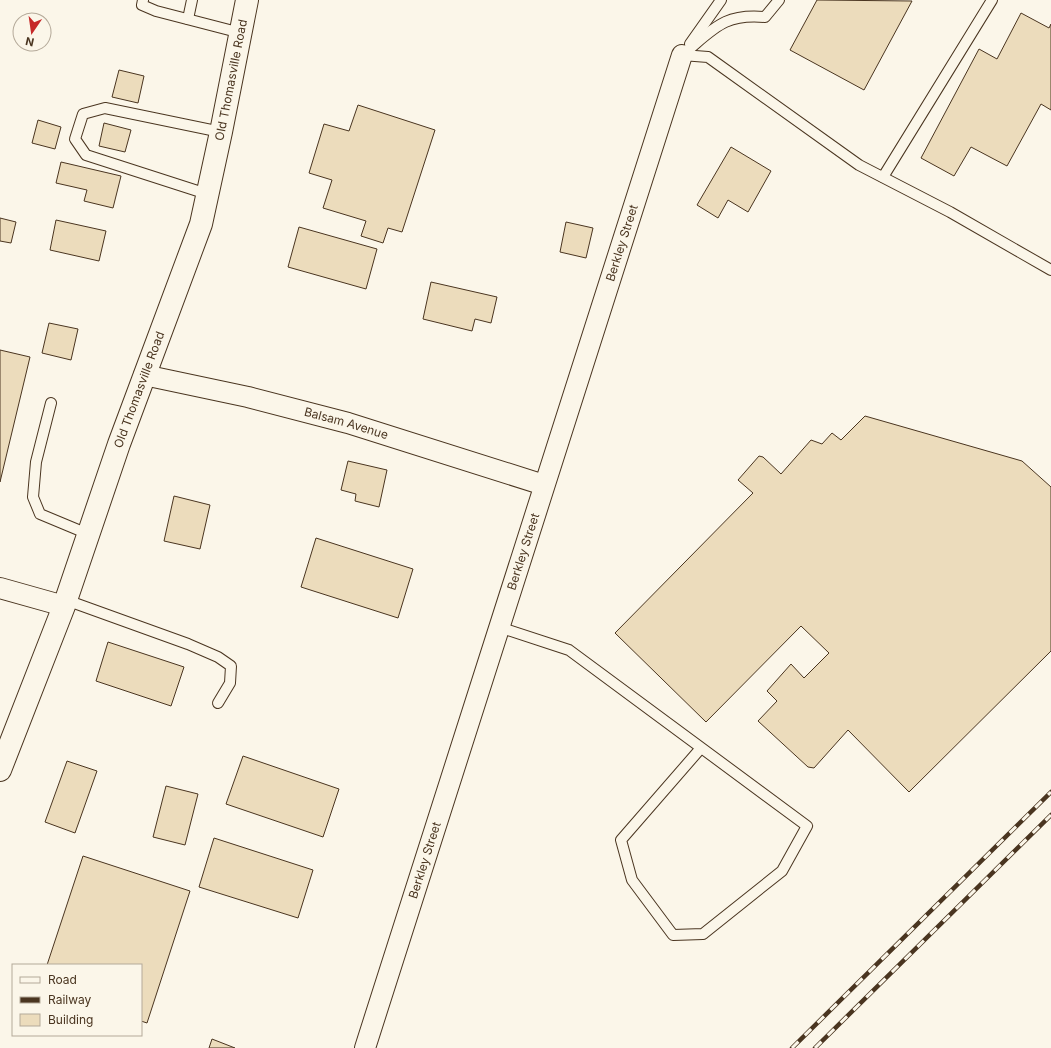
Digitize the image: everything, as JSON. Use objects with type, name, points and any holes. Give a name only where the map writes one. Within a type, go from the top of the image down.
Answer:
[{"type":"street","name":"Old Thomasville Road","points":[[0,770],[65,603],[144,375],[201,224],[247,0]]},
{"type":"street","name":"Berkley Street","points":[[365,1048],[682,55]]},
{"type":"street","name":"Balsam Avenue","points":[[144,375],[248,398],[348,423],[544,485]]},
{"type":"street","points":[[0,588],[65,603]]},
{"type":"lane","points":[[143,0],[142,5],[156,11],[241,33]]},
{"type":"lane","points":[[188,19],[192,0]]},
{"type":"lane","points":[[682,55],[721,0]]},
{"type":"lane","points":[[682,55],[723,22],[745,15],[765,17],[779,0]]},
{"type":"lane","points":[[883,177],[992,0]]},
{"type":"lane","points":[[682,55],[708,57],[859,165],[950,212],[1051,270]]},
{"type":"lane","points":[[207,194],[86,155],[75,139],[83,114],[105,108],[221,132]]},
{"type":"lane","points":[[51,403],[36,462],[33,498],[40,514],[88,534]]},
{"type":"lane","points":[[65,603],[188,644],[218,657],[231,666],[230,683],[218,703]]},
{"type":"lane","points":[[500,627],[569,650],[807,826],[782,871],[703,934],[673,935],[632,880],[621,840],[701,748]]},
{"type":"building","points":[[817,0],[912,1],[864,90],[790,50]]},
{"type":"building","points":[[1021,13],[1049,28],[1051,24],[1051,110],[1041,104],[1007,166],[971,147],[954,176],[921,158],[979,49],[997,59]]},
{"type":"building","points":[[119,70],[144,76],[138,103],[112,97]]},
{"type":"building","points":[[358,105],[435,130],[402,232],[388,228],[383,243],[361,236],[366,221],[323,208],[332,180],[309,173],[324,124],[349,131]]},
{"type":"building","points":[[38,120],[61,127],[55,149],[32,143]]},
{"type":"building","points":[[104,123],[131,130],[125,152],[99,146]]},
{"type":"building","points":[[731,147],[771,171],[748,212],[728,200],[718,218],[697,205]]},
{"type":"building","points":[[61,162],[121,176],[113,208],[84,201],[87,190],[56,183]]},
{"type":"building","points":[[0,218],[16,222],[11,243],[0,241]]},
{"type":"building","points":[[56,220],[106,231],[99,261],[50,250]]},
{"type":"building","points":[[566,222],[593,228],[586,258],[560,252]]},
{"type":"building","points":[[299,227],[377,249],[366,289],[288,267]]},
{"type":"building","points":[[431,282],[497,297],[491,323],[475,319],[472,331],[423,319]]},
{"type":"building","points":[[49,323],[78,329],[71,360],[42,353]]},
{"type":"building","points":[[0,350],[30,357],[0,482]]},
{"type":"building","points":[[865,416],[1022,461],[1051,487],[1051,651],[909,792],[848,730],[814,768],[808,767],[758,721],[777,701],[767,691],[791,664],[804,678],[829,653],[801,626],[706,722],[615,633],[753,493],[738,480],[759,456],[763,457],[781,474],[811,440],[822,444],[832,433],[841,440]]},
{"type":"building","points":[[348,461],[387,470],[379,507],[355,501],[356,494],[341,490]]},
{"type":"building","points":[[174,496],[210,505],[200,549],[164,541]]},
{"type":"building","points":[[316,538],[413,569],[398,618],[301,587]]},
{"type":"building","points":[[108,642],[184,667],[171,706],[96,681]]},
{"type":"building","points":[[243,756],[339,789],[323,837],[226,804]]},
{"type":"building","points":[[67,761],[97,771],[75,833],[45,822]]},
{"type":"building","points":[[166,786],[198,794],[185,845],[153,837]]},
{"type":"building","points":[[214,838],[313,870],[298,918],[199,887]]},
{"type":"building","points":[[83,856],[190,891],[147,1023],[142,1021],[142,964],[47,964]]},
{"type":"building","points":[[212,1039],[235,1048],[209,1048]]},
{"type":"railway","points":[[792,1048],[1051,792]]},
{"type":"railway","points":[[815,1048],[1051,815]]}]
